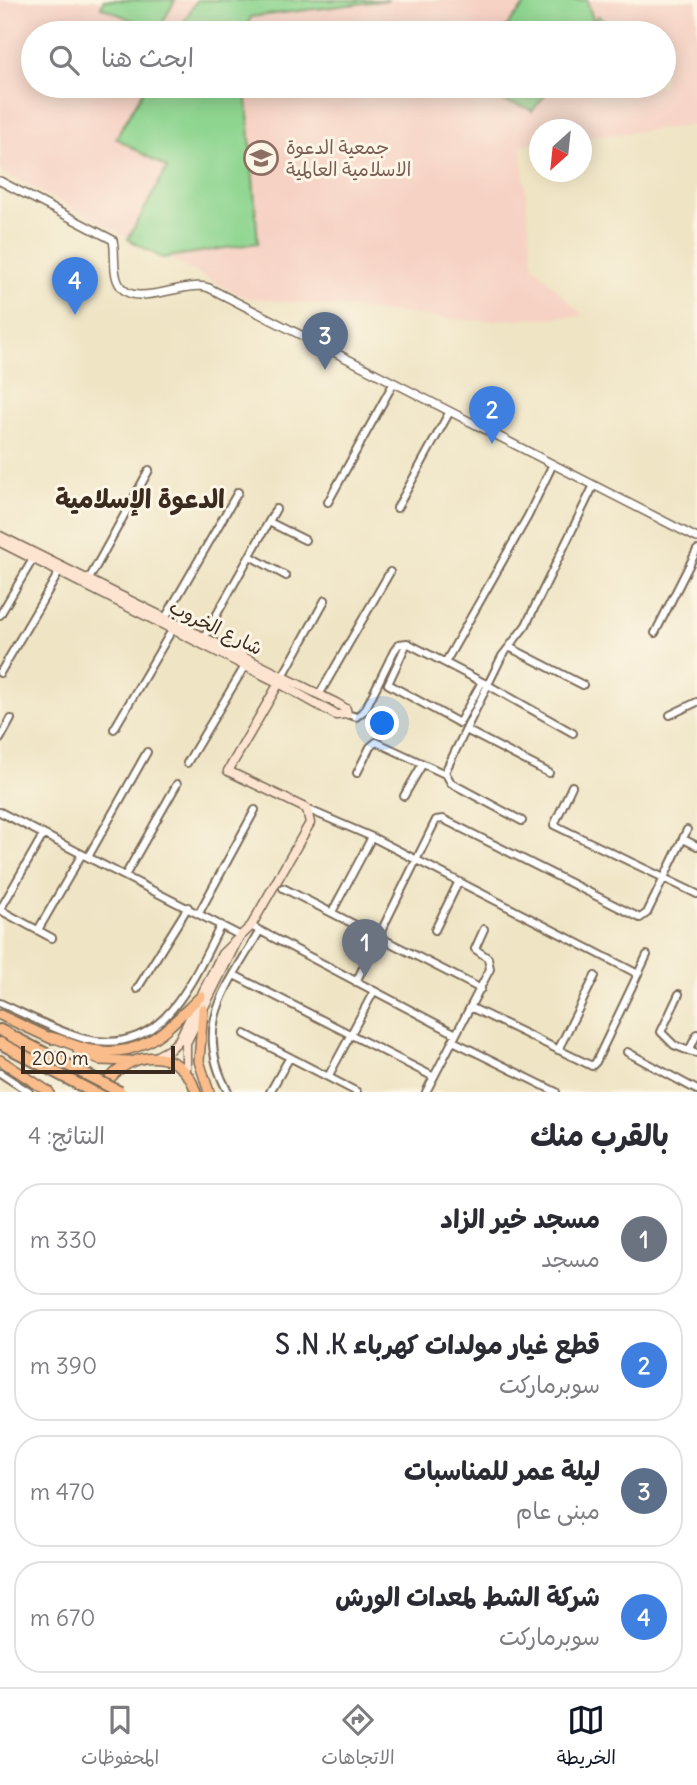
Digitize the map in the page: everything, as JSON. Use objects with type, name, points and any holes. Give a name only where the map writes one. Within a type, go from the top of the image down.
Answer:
[{"type":"highway","points":[[0,1030],[120,1092]]},
{"type":"highway","points":[[0,1043],[93,1092]]},
{"type":"main road","name":"شارع الخروب","points":[[0,536],[61,570],[172,630],[245,666],[281,680],[319,695],[346,709],[347,714],[336,715],[281,680],[203,639],[88,581],[61,570],[33,559],[0,542]]},
{"type":"main road","points":[[0,1014],[94,1058],[130,1061],[155,1057],[176,1044],[224,949],[251,926],[310,823],[307,809],[228,771],[281,680]]},
{"type":"main road","points":[[196,1092],[186,1072],[185,1048],[239,937]]},
{"type":"main road","points":[[50,1037],[90,1050],[130,1048],[166,1031],[201,996]]},
{"type":"main road","points":[[203,1009],[199,1061],[209,1092]]},
{"type":"main road","points":[[155,1057],[172,1062],[186,1072]]},
{"type":"main road","points":[[0,1060],[47,1092]]},
{"type":"main road","points":[[101,1092],[110,1077],[130,1061]]},
{"type":"street","points":[[0,181],[113,240],[117,282],[124,291],[141,296],[201,285],[697,538]]},
{"type":"street","points":[[328,502],[393,384]]},
{"type":"street","points":[[397,509],[449,413]]},
{"type":"street","points":[[445,663],[528,516],[552,466]]},
{"type":"street","points":[[88,581],[149,470]]},
{"type":"street","points":[[407,643],[389,687],[454,723],[464,719],[485,683],[526,625],[593,487]]},
{"type":"street","points":[[164,620],[238,492]]},
{"type":"street","points":[[203,639],[276,509]]},
{"type":"street","points":[[269,523],[304,540]]},
{"type":"street","points":[[655,633],[697,550]]},
{"type":"street","points":[[250,556],[286,576]]},
{"type":"street","points":[[0,615],[33,559]]},
{"type":"street","points":[[0,673],[61,570]]},
{"type":"street","points":[[319,695],[390,572]]},
{"type":"street","points":[[281,680],[325,600]]},
{"type":"street","points":[[114,729],[172,630]]},
{"type":"street","points":[[347,714],[356,717],[365,710],[394,651],[399,644],[407,643],[573,733]]},
{"type":"street","points":[[509,647],[583,685]]},
{"type":"street","points":[[187,763],[245,666]]},
{"type":"street","points":[[445,774],[485,683]]},
{"type":"street","points":[[670,715],[697,702]]},
{"type":"street","points":[[0,739],[11,719]]},
{"type":"street","points":[[466,730],[550,773]]},
{"type":"street","points":[[357,773],[370,747],[376,742],[445,774],[451,783],[522,821]]},
{"type":"street","points":[[38,930],[146,752]]},
{"type":"street","points":[[404,796],[422,765]]},
{"type":"street","points":[[126,874],[177,784]]},
{"type":"street","points":[[572,786],[554,825],[665,876],[697,894]]},
{"type":"street","points":[[307,809],[372,837],[638,974]]},
{"type":"street","points":[[200,914],[255,810]]},
{"type":"street","points":[[0,812],[126,874],[239,937]]},
{"type":"street","points":[[356,982],[435,821],[443,819],[640,918],[647,913],[687,830]]},
{"type":"street","points":[[43,835],[0,910],[52,938]]},
{"type":"street","points":[[332,912],[372,837]]},
{"type":"street","points":[[683,839],[697,846]]},
{"type":"street","points":[[435,930],[458,883]]},
{"type":"street","points":[[283,888],[481,989]]},
{"type":"street","points":[[137,989],[160,956],[188,907]]},
{"type":"street","points":[[0,1003],[86,1039],[117,1040],[136,1036],[160,1023],[174,1010],[221,925]]},
{"type":"street","points":[[251,926],[556,1092]]},
{"type":"street","points":[[426,1092],[491,965],[488,958],[475,949],[484,929]]},
{"type":"street","points":[[228,1092],[216,1063],[211,1027],[234,975],[259,932]]},
{"type":"street","points":[[470,1007],[594,1065],[647,955]]},
{"type":"street","points":[[234,975],[434,1077]]},
{"type":"street","points":[[558,1050],[595,976]]},
{"type":"street","points":[[328,1077],[374,991]]},
{"type":"street","points":[[679,994],[661,1032],[674,1045],[697,1054]]},
{"type":"street","points":[[245,1034],[357,1092]]},
{"type":"street","points":[[688,1051],[697,1034]]},
{"type":"street","points":[[627,1052],[697,1090]]},
{"type":"street","points":[[270,1092],[290,1057]]},
{"type":"street","points":[[0,1073],[29,1092]]},
{"type":"shaded area","name":"جمعية الدعوة الاسلامية العالمية","points":[[0,0],[697,0],[697,125],[592,137],[592,119],[529,119],[529,144],[521,145],[533,265],[583,316],[470,321],[243,297],[0,171]]},
{"type":"green space","points":[[104,0],[175,0],[163,21],[134,21],[101,7]]},
{"type":"green space","points":[[197,0],[389,0],[251,17],[250,21],[184,21]]},
{"type":"green space","points":[[529,0],[587,0],[593,20],[598,16],[605,21],[511,21]]},
{"type":"green space","points":[[139,98],[247,98],[258,243],[162,258],[128,239],[167,168],[116,138]]},
{"type":"green space","points":[[495,98],[543,98],[532,111]]},
{"type":"place","name":"جمعية الدعوة الاسلامية العالمية","points":[[261,158]]},
{"type":"place","name":"شركة الشط لمعدات الورش","points":[[75,315]]},
{"type":"place","name":"ليلة عمر للمناسبات","points":[[325,370]]},
{"type":"place","name":"قطع غيار مولدات كهرباء S .N .K","points":[[492,444]]},
{"type":"place","name":"مسجد خير الزاد","points":[[365,977]]},
{"type":"district","name":"الدعوة الإسلامية","points":[[140,498]]}]
